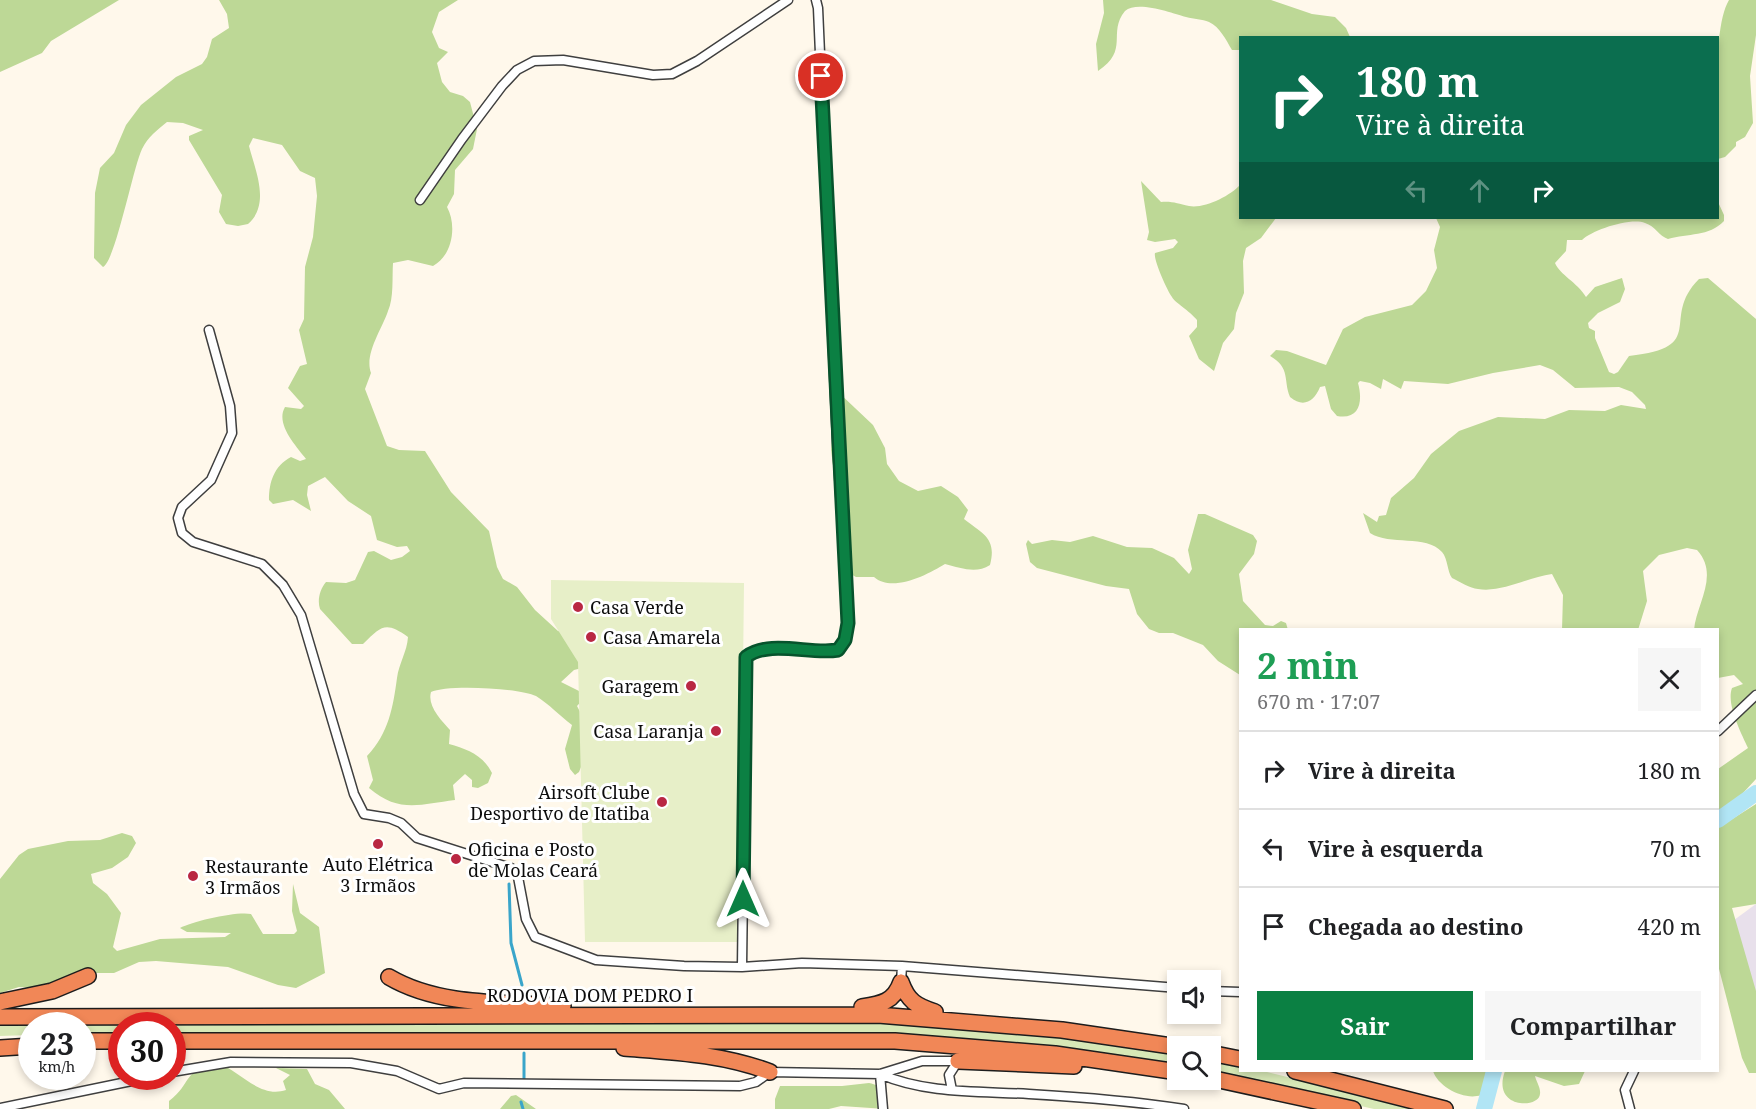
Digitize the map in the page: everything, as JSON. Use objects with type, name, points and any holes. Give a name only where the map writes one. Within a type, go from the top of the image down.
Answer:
[{"type":"highway","points":[[0,1002],[52,991],[88,976]]},
{"type":"highway","points":[[390,977],[421,993],[456,999],[686,1014]]},
{"type":"highway","points":[[809,1015],[882,1004],[892,998],[901,982]]},
{"type":"highway","points":[[901,982],[909,1000],[918,1007],[964,1020]]},
{"type":"highway","name":"RODOVIA DOM PEDRO I","points":[[0,1017],[878,1014],[1062,1030],[1167,1045]]},
{"type":"highway","points":[[186,1041],[514,1039],[895,1041],[1055,1054],[1167,1071]]},
{"type":"highway","points":[[514,1039],[706,1055],[747,1063],[770,1072]]},
{"type":"highway","points":[[0,1041],[18,1041]]},
{"type":"highway","points":[[0,1048],[18,1047]]},
{"type":"highway","points":[[1221,1055],[1239,1059]]},
{"type":"highway","points":[[957,1061],[1167,1072]]},
{"type":"highway","points":[[1299,1072],[1443,1108]]},
{"type":"highway","points":[[1221,1080],[1353,1109]]},
{"type":"street","points":[[420,200],[501,86],[517,70],[534,61],[563,60],[653,75],[672,74],[697,61],[788,0]]},
{"type":"street","points":[[742,966],[746,657],[754,651],[767,649],[821,653],[838,650],[845,640],[848,623],[837,440],[819,8],[816,0]]},
{"type":"street","points":[[209,330],[230,406],[232,433],[211,480],[182,507],[178,518],[182,533],[193,542],[262,564],[283,585],[301,615],[360,810],[369,816],[401,823],[417,837],[511,867],[518,877],[526,919],[535,938],[596,960],[742,966],[802,963],[902,966],[1167,987]]},
{"type":"street","points":[[1719,730],[1756,695]]},
{"type":"street","points":[[901,982],[902,966]]},
{"type":"street","points":[[1221,991],[1239,992]]},
{"type":"street","points":[[186,1070],[231,1062],[351,1063],[397,1071],[439,1089],[464,1083],[740,1086],[756,1082],[770,1072],[880,1074],[922,1061],[957,1061],[949,1075],[952,1090]]},
{"type":"street","points":[[1630,1109],[1625,1090],[1634,1072]]},
{"type":"street","points":[[880,1074],[905,1084],[952,1090],[1088,1097],[1184,1109]]},
{"type":"street","points":[[880,1074],[883,1109]]},
{"type":"street","points":[[0,1108],[108,1086]]},
{"type":"shaded area","points":[[1756,904],[1756,1063],[1719,931]]},
{"type":"green space","points":[[0,0],[119,0],[51,41],[42,53],[0,72]]},
{"type":"green space","points":[[219,0],[458,0],[439,12],[432,32],[439,48],[448,52],[437,63],[442,82],[450,92],[463,96],[470,102],[477,129],[473,149],[455,170],[454,194],[447,207],[452,222],[452,231],[445,255],[433,266],[408,260],[393,263],[390,306],[372,350],[369,366],[371,373],[365,389],[387,446],[399,450],[425,451],[451,492],[489,531],[497,567],[503,579],[517,587],[535,610],[558,631],[573,635],[586,667],[574,670],[561,682],[587,695],[577,706],[593,737],[579,772],[575,775],[570,769],[565,749],[572,725],[541,699],[528,693],[515,691],[451,688],[431,692],[433,708],[450,730],[449,744],[474,754],[488,767],[492,773],[488,783],[478,788],[472,787],[472,780],[465,774],[453,785],[455,800],[421,805],[390,801],[369,788],[373,780],[367,756],[380,738],[389,719],[408,637],[389,627],[375,633],[363,644],[352,644],[320,609],[319,598],[326,582],[346,583],[355,580],[368,552],[374,551],[391,560],[402,557],[410,551],[407,546],[397,547],[377,540],[371,516],[348,501],[325,477],[308,486],[307,495],[311,511],[293,500],[273,504],[269,500],[271,481],[280,465],[291,457],[300,461],[306,459],[288,434],[283,414],[285,407],[301,409],[304,406],[288,388],[300,366],[307,364],[299,330],[304,319],[305,267],[313,237],[317,196],[315,178],[300,171],[282,145],[253,138],[249,146],[259,186],[259,207],[248,224],[238,226],[226,224],[219,212],[222,195],[189,140],[189,136],[203,130],[183,123],[167,122],[150,137],[142,149],[108,261],[103,267],[94,258],[95,193],[100,168],[114,153],[126,125],[141,105],[176,77],[202,64],[207,57],[212,39],[229,28],[227,14]]},
{"type":"green space","points":[[1103,0],[1271,0],[1312,14],[1335,17],[1346,28],[1350,36],[1239,36],[1239,50],[1232,50],[1220,30],[1209,22],[1155,8],[1130,8],[1120,19],[1113,56],[1098,71],[1096,44],[1104,13]]},
{"type":"green space","points":[[1729,0],[1756,0],[1756,35],[1750,76],[1753,123],[1745,137],[1736,142],[1736,146],[1725,157],[1719,159],[1719,42],[1724,13]]},
{"type":"green space","points":[[1141,181],[1161,202],[1189,206],[1202,206],[1216,201],[1239,186],[1239,219],[1275,219],[1261,238],[1246,248],[1243,261],[1244,293],[1236,313],[1234,329],[1223,343],[1214,371],[1199,359],[1189,336],[1197,327],[1197,320],[1173,299],[1156,261],[1155,253],[1173,248],[1178,242],[1175,239],[1155,242],[1147,240],[1149,232]]},
{"type":"green space","points":[[1719,204],[1724,221],[1712,230],[1668,239],[1645,223],[1631,222],[1612,225],[1582,240],[1567,240],[1566,251],[1555,263],[1586,297],[1595,287],[1622,278],[1625,289],[1620,302],[1598,313],[1588,323],[1589,328],[1595,331],[1595,338],[1609,372],[1614,374],[1629,356],[1654,352],[1668,346],[1676,338],[1688,293],[1699,279],[1708,278],[1756,319],[1756,779],[1719,819],[1719,768],[1748,748],[1731,702],[1732,688],[1743,684],[1734,675],[1719,678],[1719,628],[1694,628],[1707,579],[1704,560],[1697,550],[1687,548],[1659,555],[1643,571],[1647,601],[1639,628],[1562,628],[1563,595],[1552,574],[1506,587],[1478,589],[1452,578],[1444,555],[1435,547],[1427,543],[1387,539],[1370,533],[1363,513],[1377,522],[1379,516],[1386,515],[1391,498],[1414,478],[1431,454],[1459,431],[1498,417],[1545,419],[1569,410],[1605,411],[1621,405],[1646,409],[1645,405],[1632,392],[1619,387],[1575,388],[1553,370],[1540,365],[1448,384],[1404,381],[1401,389],[1383,379],[1381,389],[1360,381],[1358,383],[1360,402],[1358,408],[1351,415],[1337,416],[1331,409],[1325,386],[1320,387],[1308,402],[1299,402],[1290,397],[1284,370],[1270,356],[1276,350],[1287,351],[1326,365],[1343,329],[1365,317],[1412,305],[1426,291],[1437,268],[1434,250],[1440,227],[1436,219],[1719,219]]},
{"type":"green space","points":[[837,391],[873,425],[885,448],[887,464],[899,481],[918,491],[941,486],[958,497],[968,510],[964,519],[982,533],[990,543],[992,556],[990,565],[974,570],[945,564],[929,573],[900,583],[881,581],[874,577],[856,577],[847,572],[831,450]]},
{"type":"green space","points":[[1198,514],[1205,514],[1253,535],[1257,541],[1254,554],[1239,574],[1243,601],[1265,625],[1273,626],[1281,621],[1286,623],[1287,628],[1239,628],[1239,674],[1218,661],[1203,645],[1173,633],[1159,633],[1149,629],[1137,614],[1129,589],[1106,586],[1037,568],[1030,562],[1026,544],[1028,540],[1032,544],[1052,540],[1070,542],[1093,536],[1127,547],[1152,548],[1174,558],[1189,574],[1192,569],[1188,550]]},
{"type":"green space","name":"Airsoft Clube Desportivo de Itatiba","points":[[551,580],[744,583],[740,942],[585,942],[578,662],[551,619]]},
{"type":"green space","points":[[1756,804],[1756,904],[1732,908],[1756,991],[1756,1073],[1749,1073],[1742,1058],[1719,969],[1719,827]]},
{"type":"green space","points":[[122,833],[132,836],[136,843],[128,857],[112,868],[91,874],[93,883],[107,894],[121,913],[113,947],[117,951],[160,939],[225,937],[231,933],[187,932],[180,928],[204,920],[244,913],[251,914],[263,934],[294,934],[297,931],[292,911],[293,884],[300,913],[319,927],[325,973],[296,988],[278,985],[228,967],[156,961],[139,962],[114,973],[86,973],[47,989],[19,987],[0,993],[0,879],[19,855],[28,849],[68,841],[100,840]]},
{"type":"green space","points":[[884,1022],[1078,1039],[1167,1052],[1167,1064],[882,1034],[186,1035],[186,1024]]},
{"type":"green space","points":[[0,1024],[18,1024],[18,1035],[0,1036]]},
{"type":"green space","points":[[96,1024],[108,1024],[108,1035],[96,1035]]},
{"type":"green space","points":[[1221,1062],[1239,1066],[1239,1072],[1267,1072],[1418,1109],[1374,1109],[1221,1074]]},
{"type":"green space","points":[[217,1063],[258,1087],[276,1092],[286,1090],[283,1081],[290,1075],[276,1068],[307,1069],[315,1084],[329,1090],[345,1109],[169,1109],[169,1101],[180,1090],[186,1090],[186,1082],[192,1074],[205,1066]]},
{"type":"green space","points":[[1434,1072],[1488,1072],[1481,1095],[1475,1096],[1453,1091],[1436,1077]]},
{"type":"green space","points":[[1505,1072],[1585,1072],[1579,1084],[1564,1086],[1535,1076],[1540,1094],[1538,1099],[1532,1102],[1517,1102],[1510,1099],[1504,1093],[1502,1084]]},
{"type":"green space","points":[[869,1083],[880,1089],[886,1109],[841,1106],[829,1109],[775,1109],[775,1099],[780,1086],[842,1086]]},
{"type":"green space","points":[[516,1095],[536,1109],[500,1109],[511,1096]]},
{"type":"waterway","points":[[1719,819],[1756,793]]},
{"type":"waterway","points":[[509,884],[511,943],[522,985]]},
{"type":"waterway","points":[[524,1053],[524,1079]]},
{"type":"waterway","points":[[1484,1109],[1494,1072]]},
{"type":"waterway","points":[[521,1102],[523,1109]]},
{"type":"place","name":"Casa Verde","points":[[578,607]]},
{"type":"place","name":"Casa Amarela","points":[[591,637]]},
{"type":"place","name":"Garagem","points":[[691,686]]},
{"type":"place","name":"Casa Laranja","points":[[716,731]]},
{"type":"place","name":"Airsoft Clube Desportivo de Itatiba","points":[[662,802]]},
{"type":"place","name":"Auto Elétrica 3 Irmãos","points":[[378,844]]},
{"type":"place","name":"Oficina e Posto de Molas Ceará","points":[[456,859]]},
{"type":"place","name":"Restaurante 3 Irmãos","points":[[193,876]]},
{"type":"route","points":[[743,899],[746,657],[754,651],[767,649],[821,653],[838,650],[845,640],[848,623],[837,440],[821,76]]}]
